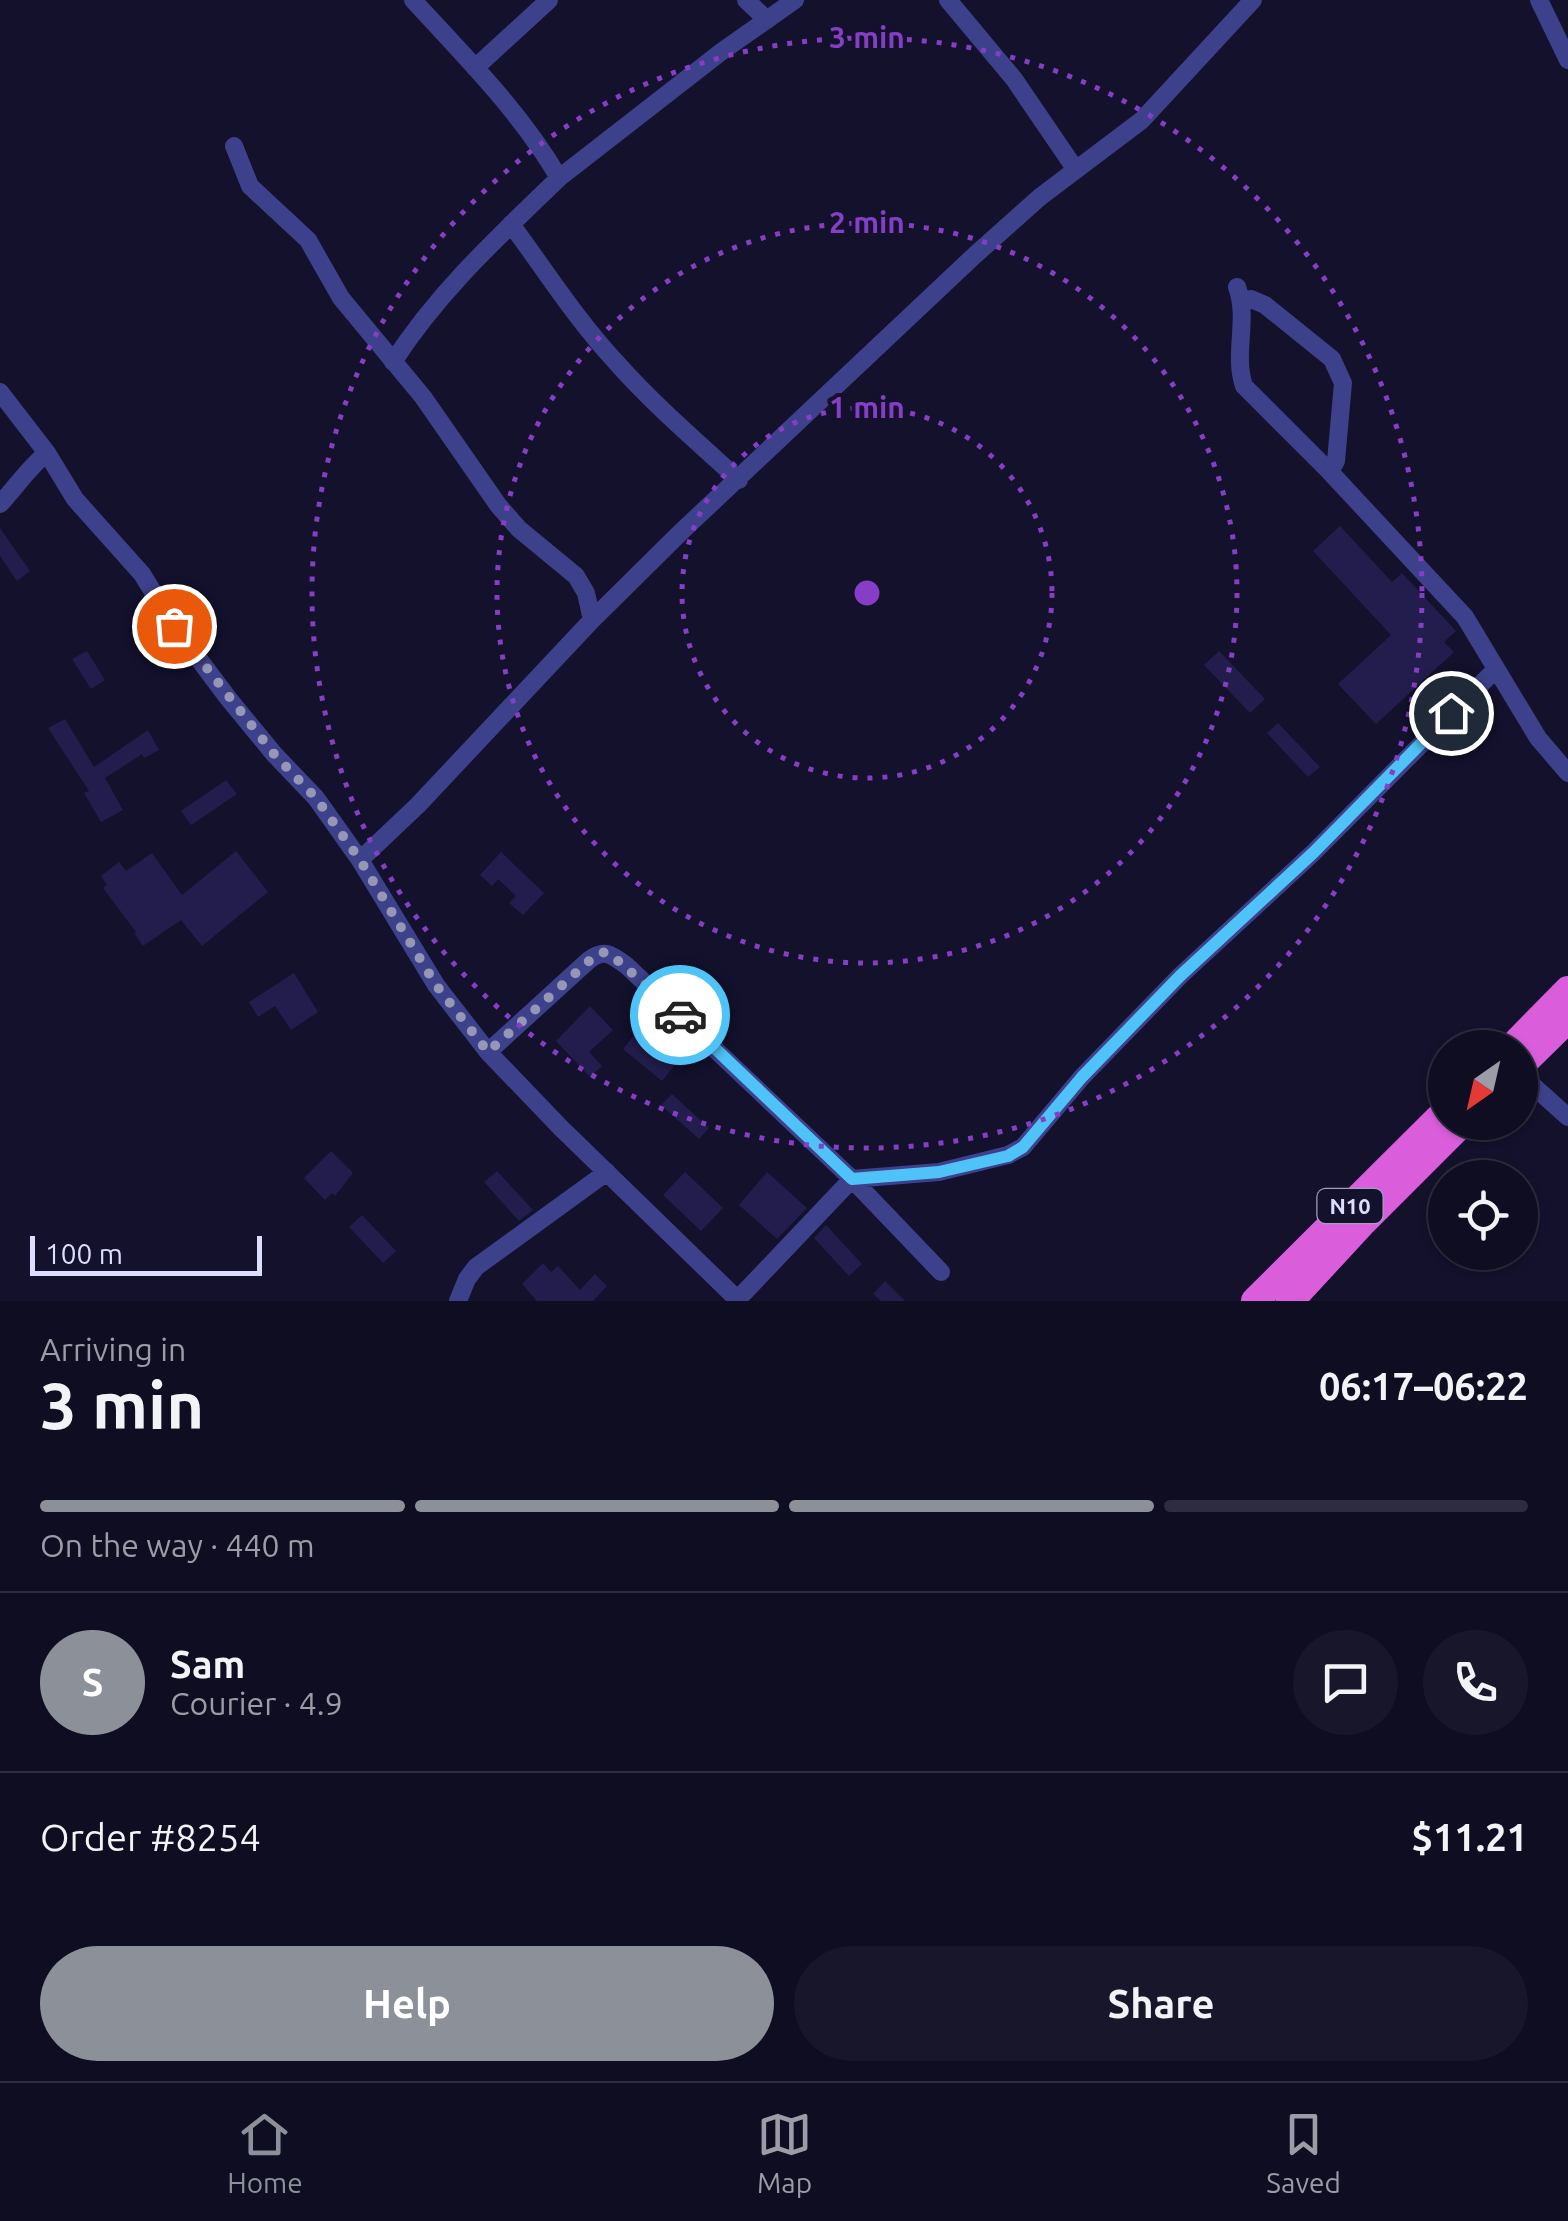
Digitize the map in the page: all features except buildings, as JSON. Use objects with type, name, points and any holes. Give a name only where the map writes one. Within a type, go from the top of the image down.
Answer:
[{"type":"highway","points":[[1529,1030],[1568,990]]},
{"type":"highway","points":[[1538,1048],[1568,1019]]},
{"type":"highway","name":"N10","points":[[1256,1301],[1428,1129]]},
{"type":"highway","name":"N10","points":[[1290,1301],[1445,1140]]},
{"type":"street","points":[[413,0],[475,68],[546,155],[559,178]]},
{"type":"street","points":[[475,68],[549,0]]},
{"type":"street","points":[[746,0],[767,20]]},
{"type":"street","points":[[394,362],[446,289],[559,178],[721,52],[795,0]]},
{"type":"street","points":[[948,0],[1014,78],[1076,170]]},
{"type":"street","points":[[1228,0],[1240,15]]},
{"type":"street","points":[[360,860],[418,805],[592,620],[975,255],[1040,197],[1142,120],[1254,0]]},
{"type":"street","points":[[1538,0],[1568,60]]},
{"type":"street","points":[[234,146],[250,186],[308,240],[341,298],[452,436],[498,505],[519,529],[576,576],[586,592],[592,620]]},
{"type":"street","points":[[512,224],[614,360],[660,409],[739,480]]},
{"type":"street","points":[[1330,472],[1336,461],[1342,383],[1332,359],[1265,304],[1240,295],[1238,368],[1244,386],[1465,617],[1538,738],[1568,772]]},
{"type":"street","points":[[0,392],[47,452],[75,499],[142,574],[174,626],[274,754],[316,798],[360,860],[436,985],[488,1052],[738,1300],[852,1179],[939,1172],[1008,1156],[1023,1147],[1082,1077],[1180,976],[1313,853],[1496,669]]},
{"type":"street","points":[[0,504],[47,452]]},
{"type":"street","points":[[488,1052],[588,960],[608,952],[852,1179],[941,1272]]},
{"type":"street","points":[[1538,1090],[1568,1117]]},
{"type":"street","points":[[458,1301],[466,1279],[476,1267],[607,1172]]},
{"type":"way so far","points":[[174,626],[274,754],[316,798],[360,860],[436,985],[488,1052],[598,953],[608,952],[627,966],[680,1015]]},
{"type":"route","points":[[680,1015],[852,1179],[939,1172],[1008,1156],[1023,1147],[1082,1077],[1180,976],[1313,853],[1451,713]]}]
